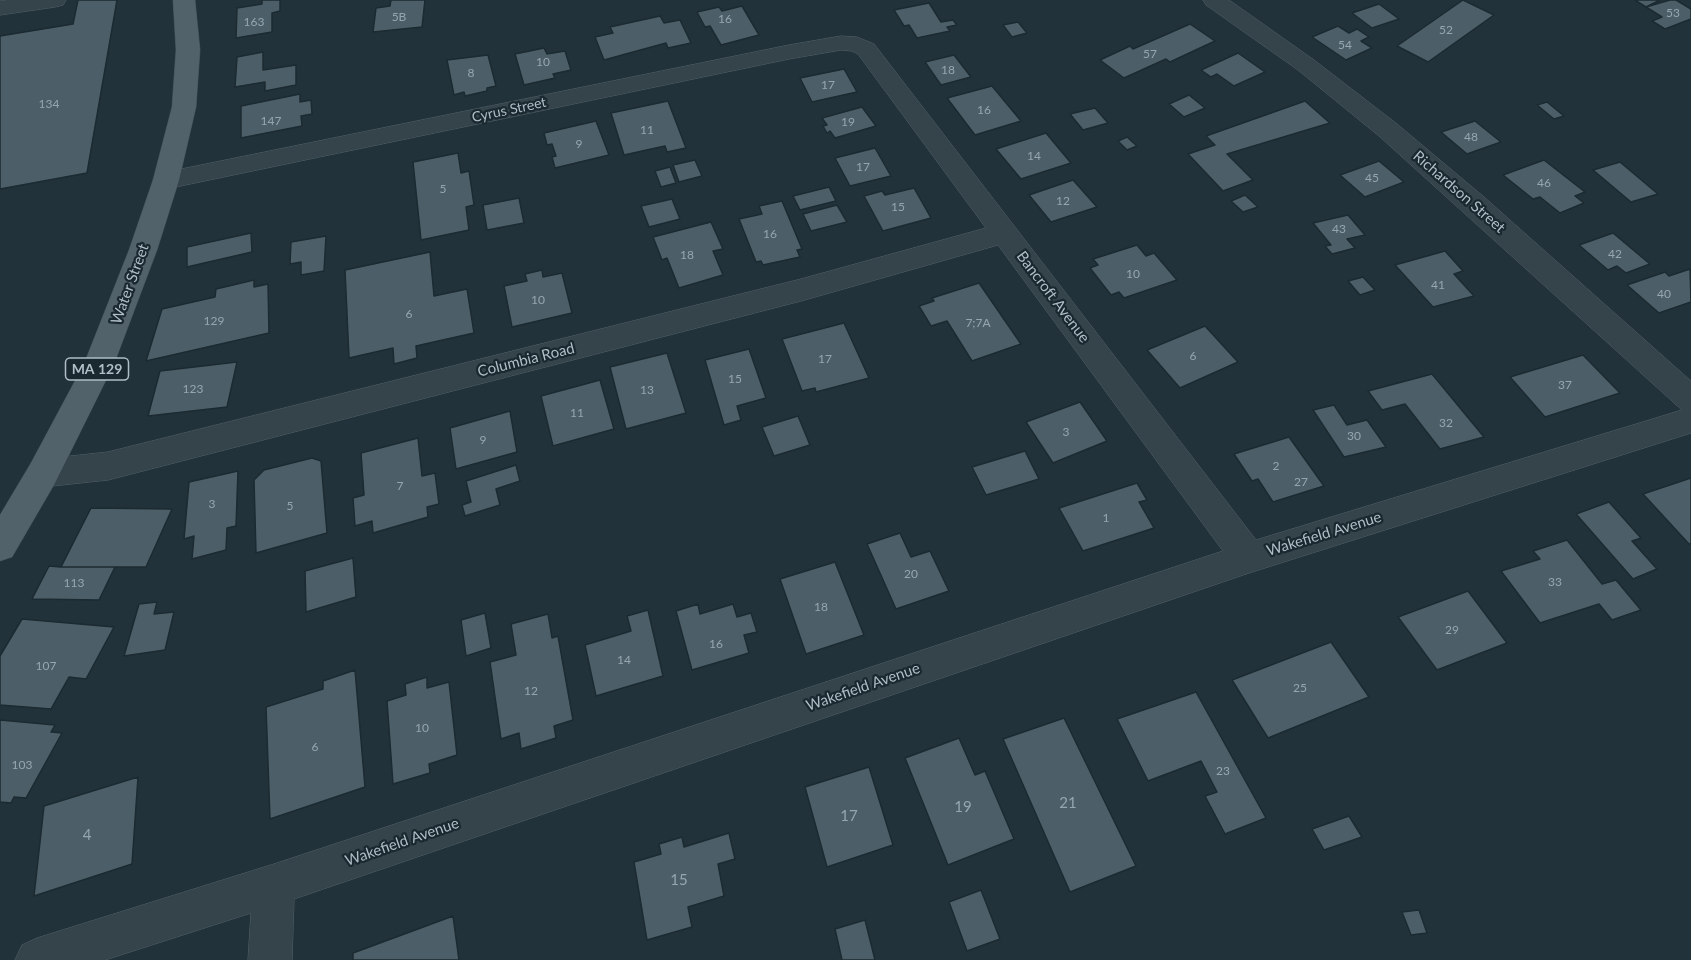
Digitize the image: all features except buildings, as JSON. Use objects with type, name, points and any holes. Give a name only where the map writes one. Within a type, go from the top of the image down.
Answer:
[{"type":"main road","name":"Water Street","points":[[0,546],[43,473],[99,364],[124,304],[166,180],[178,136],[185,93],[188,50],[184,0]]},
{"type":"street","points":[[0,8],[55,0]]},
{"type":"street","name":"Richardson Street","points":[[1214,0],[1306,65],[1388,130],[1474,204],[1691,400]]},
{"type":"street","name":"Cyrus Street","points":[[166,180],[789,52],[852,43]]},
{"type":"street","name":"Bancroft Avenue","points":[[852,43],[866,49],[1249,558]]},
{"type":"street","name":"Columbia Road","points":[[43,473],[108,466],[790,293],[1005,233]]},
{"type":"street","name":"Wakefield Avenue","points":[[37,960],[274,885],[1249,558],[1691,420]]},
{"type":"street","points":[[270,960],[274,885]]}]
